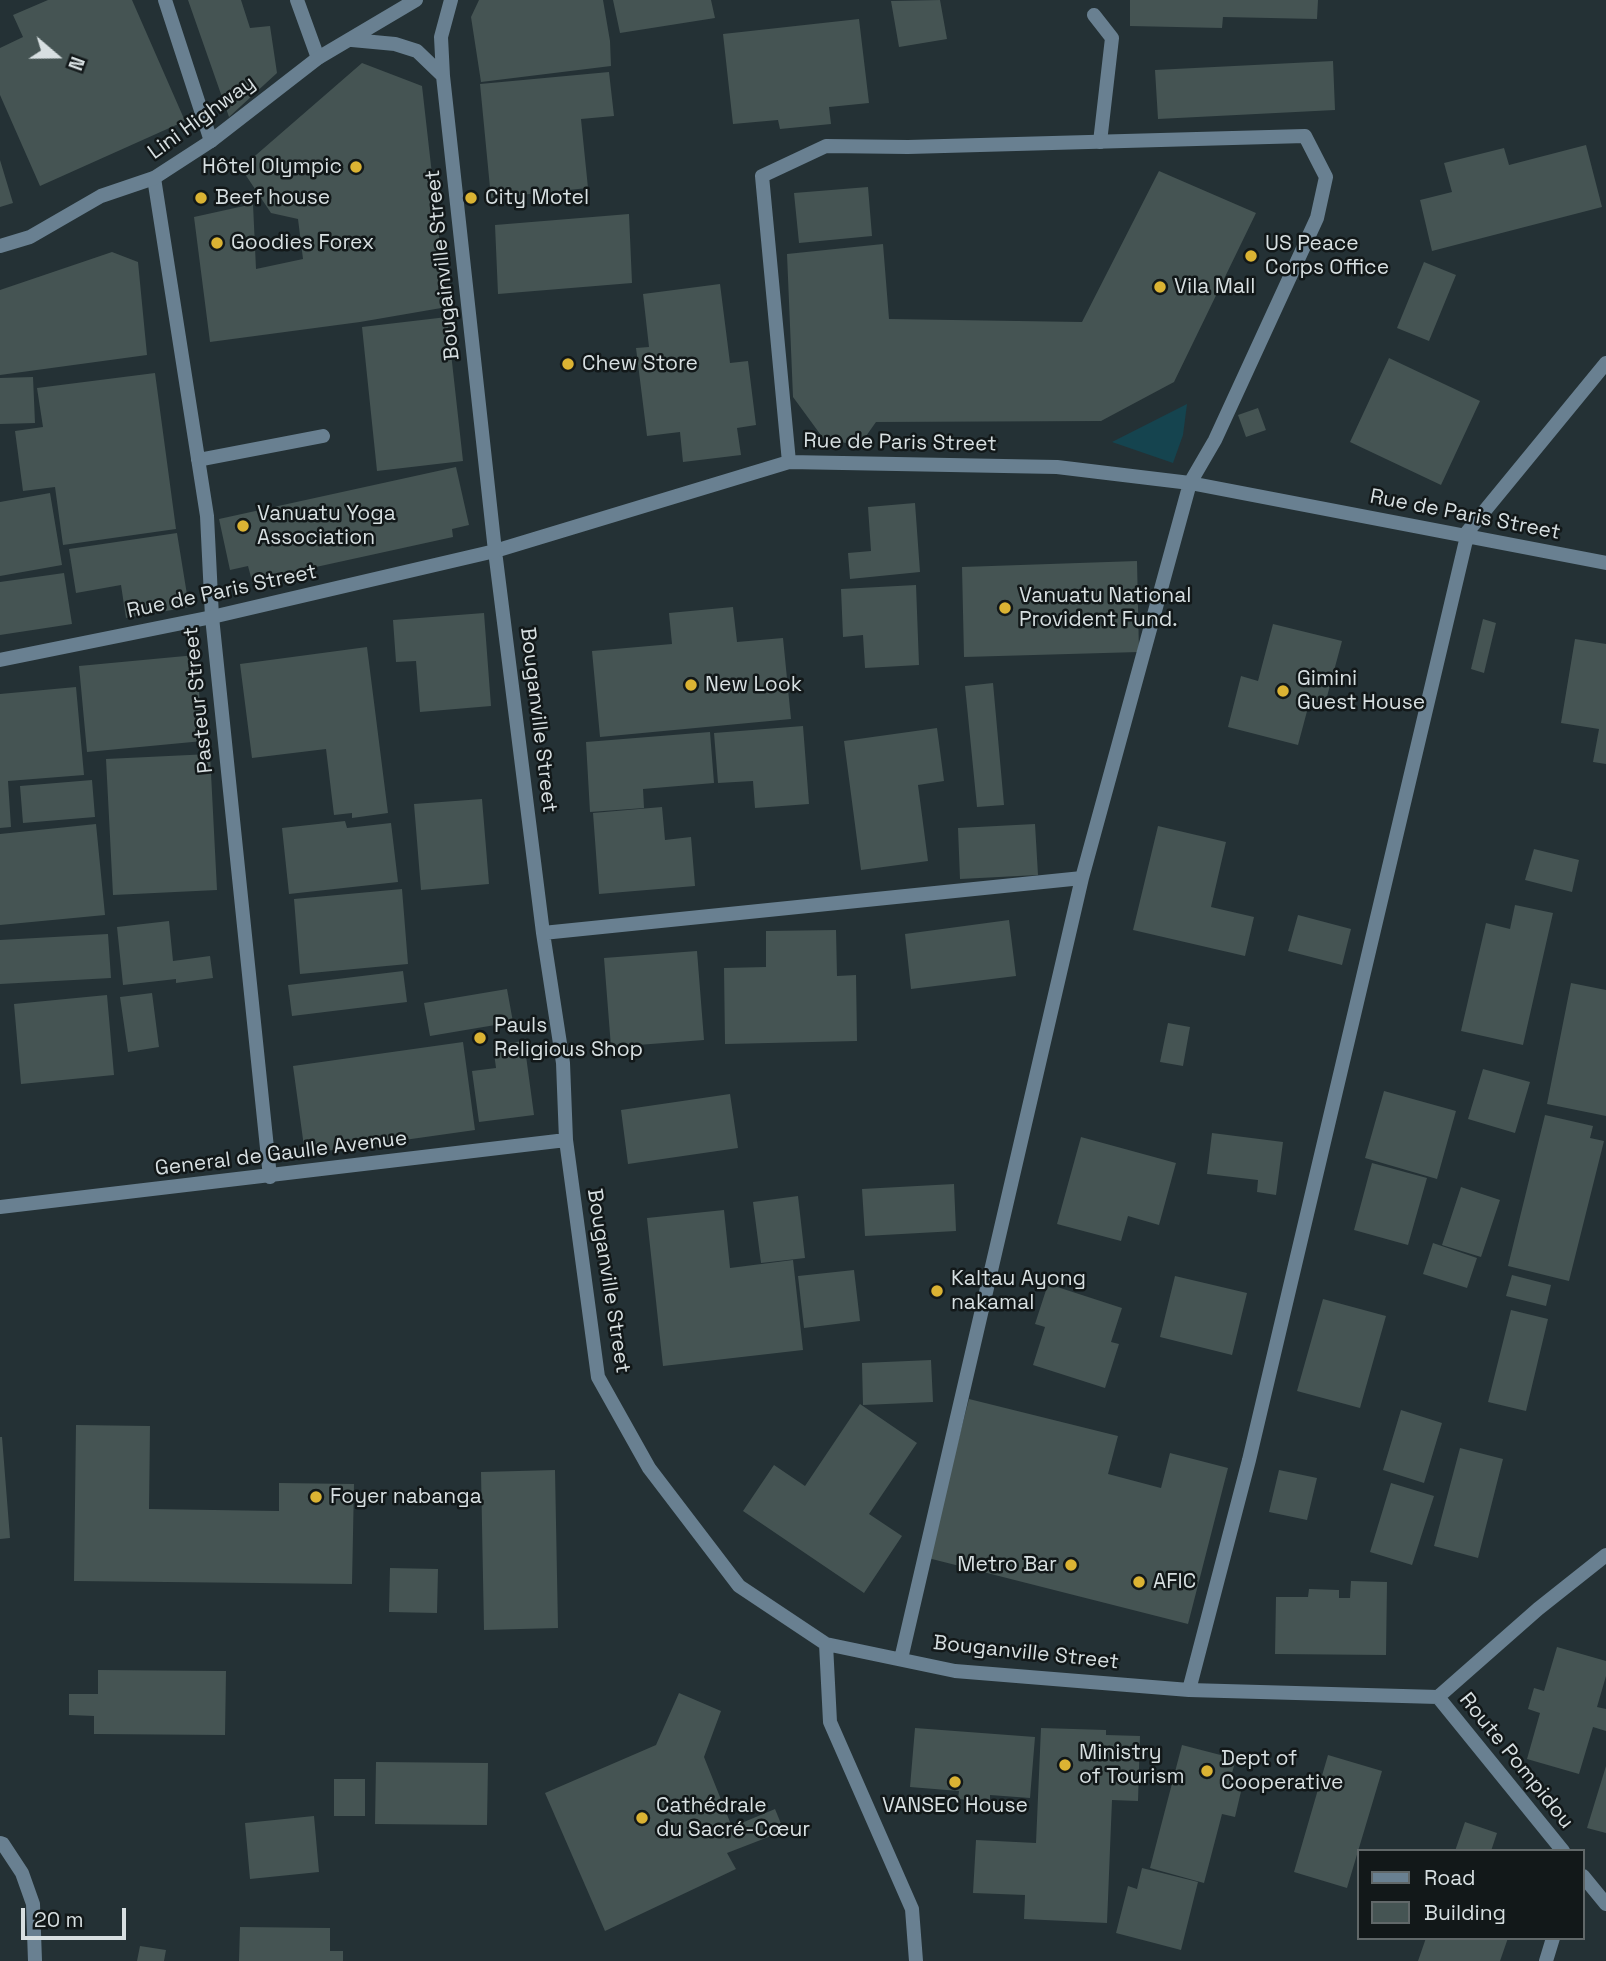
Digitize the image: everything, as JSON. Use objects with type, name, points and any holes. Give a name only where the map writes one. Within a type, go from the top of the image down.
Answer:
[{"type":"street","points":[[165,0],[211,141]]},
{"type":"street","points":[[297,0],[318,58]]},
{"type":"street","name":"Lini Highway","points":[[0,246],[30,237],[101,196],[154,178],[211,141],[318,58],[416,0]]},
{"type":"street","name":"Bougainville Street","points":[[452,0],[441,37],[443,76],[495,551]]},
{"type":"street","points":[[1094,15],[1112,38],[1100,142]]},
{"type":"street","points":[[352,40],[395,44],[416,51],[443,76]]},
{"type":"street","points":[[789,462],[762,176],[826,146],[908,147],[1305,136],[1326,177],[1317,218],[1215,440],[1190,483],[1082,878],[901,1659]]},
{"type":"street","name":"Pasteur Street","points":[[154,178],[206,516],[212,617],[270,1177]]},
{"type":"street","points":[[1189,1690],[1249,1460],[1466,536],[1606,363]]},
{"type":"street","points":[[198,460],[323,436]]},
{"type":"street","name":"Rue de Paris Street","points":[[0,660],[212,617],[495,551],[789,462],[1057,467],[1190,483],[1606,564]]},
{"type":"street","name":"Bouganville Street","points":[[495,551],[543,933],[563,1063],[566,1140],[598,1377],[649,1468],[739,1586],[826,1644],[955,1671],[1189,1690],[1438,1697]]},
{"type":"street","points":[[543,933],[1082,878]]},
{"type":"street","name":"General de Gaulle Avenue","points":[[0,1208],[566,1140]]},
{"type":"street","points":[[1438,1697],[1538,1609],[1606,1555]]},
{"type":"street","points":[[826,1644],[830,1722],[912,1909],[916,1961]]},
{"type":"street","name":"Route Pompidou","points":[[1438,1697],[1561,1849]]},
{"type":"street","points":[[0,1843],[22,1872],[33,1904],[34,1961]]},
{"type":"street","points":[[1585,1878],[1606,1904]]},
{"type":"street","points":[[1546,1961],[1552,1940]]},
{"type":"shaded area","points":[[1187,404],[1183,435],[1173,463],[1112,442]]},
{"type":"building","points":[[48,0],[132,0],[185,121],[40,186],[0,95],[0,48],[23,37],[13,15]]},
{"type":"building","points":[[188,0],[241,0],[250,28],[270,26],[277,73],[229,117]]},
{"type":"building","points":[[479,0],[603,0],[611,66],[481,82],[471,17]]},
{"type":"building","points":[[613,0],[711,0],[715,18],[620,33]]},
{"type":"building","points":[[940,0],[947,39],[899,47],[891,1]]},
{"type":"building","points":[[1130,0],[1318,0],[1317,19],[1223,17],[1222,28],[1130,26]]},
{"type":"building","points":[[859,19],[869,103],[829,107],[831,124],[780,129],[778,120],[733,124],[723,34]]},
{"type":"building","points":[[1333,61],[1335,110],[1158,119],[1155,70]]},
{"type":"building","points":[[362,63],[422,86],[447,307],[360,322],[210,342],[194,217],[253,204],[256,269],[303,259],[298,219],[271,213],[241,168]]},
{"type":"building","points":[[609,72],[614,116],[581,119],[588,188],[491,198],[480,84]]},
{"type":"building","points":[[1586,145],[1602,207],[1432,251],[1420,200],[1452,192],[1444,163],[1504,148],[1509,165]]},
{"type":"building","points":[[0,160],[13,203],[0,207]]},
{"type":"building","name":"Vila Mall","points":[[1159,171],[1256,213],[1174,382],[1101,421],[876,422],[859,446],[823,438],[793,397],[787,254],[883,244],[889,319],[1082,322]]},
{"type":"building","points":[[868,187],[872,236],[799,243],[794,193]]},
{"type":"building","points":[[629,214],[632,283],[498,294],[495,225]]},
{"type":"building","points":[[112,252],[138,262],[147,355],[0,375],[0,290]]},
{"type":"building","points":[[1424,262],[1456,275],[1429,341],[1397,328]]},
{"type":"building","points":[[720,284],[730,363],[748,361],[756,425],[737,428],[741,455],[683,462],[680,432],[647,436],[636,348],[649,347],[643,294]]},
{"type":"building","points":[[447,317],[463,461],[377,471],[362,327]]},
{"type":"building","points":[[1389,358],[1480,401],[1441,485],[1350,442]]},
{"type":"building","points":[[155,373],[176,529],[63,545],[55,487],[23,491],[15,431],[43,427],[37,388]]},
{"type":"building","points":[[33,377],[35,423],[0,424],[0,378]]},
{"type":"building","points":[[1258,408],[1266,430],[1246,437],[1238,415]]},
{"type":"building","points":[[456,467],[469,525],[452,529],[453,537],[252,581],[248,566],[230,570],[219,519]]},
{"type":"building","points":[[50,493],[62,565],[0,576],[0,502]]},
{"type":"building","points":[[915,503],[920,572],[850,579],[848,553],[871,551],[868,507]]},
{"type":"building","points":[[177,533],[189,607],[126,618],[121,585],[76,593],[69,549]]},
{"type":"building","points":[[1137,561],[1139,652],[964,657],[962,567]]},
{"type":"building","points":[[64,573],[72,624],[0,635],[0,582]]},
{"type":"building","points":[[916,585],[919,665],[865,668],[863,635],[843,637],[841,589]]},
{"type":"building","name":"New Look","points":[[733,607],[737,642],[783,638],[791,719],[600,737],[592,651],[672,644],[669,613]]},
{"type":"building","points":[[484,613],[491,706],[420,712],[416,661],[396,662],[393,620]]},
{"type":"building","points":[[1483,619],[1496,623],[1484,673],[1471,669]]},
{"type":"building","name":"Gimini Guest House","points":[[1273,624],[1342,641],[1325,704],[1310,700],[1298,745],[1228,727],[1241,676],[1258,681]]},
{"type":"building","points":[[1575,639],[1606,644],[1606,764],[1593,762],[1599,729],[1561,723]]},
{"type":"building","points":[[367,647],[388,813],[352,818],[352,813],[334,815],[326,749],[252,758],[240,664]]},
{"type":"building","points":[[196,655],[203,741],[87,752],[79,666]]},
{"type":"building","points":[[993,683],[1004,805],[977,807],[965,686]]},
{"type":"building","points":[[76,687],[84,775],[8,781],[11,827],[0,828],[0,694]]},
{"type":"building","points":[[803,726],[809,804],[755,808],[753,781],[718,783],[714,733]]},
{"type":"building","points":[[937,728],[944,781],[918,785],[928,861],[861,870],[844,741]]},
{"type":"building","points":[[710,732],[714,783],[643,789],[644,808],[590,812],[586,742]]},
{"type":"building","points":[[210,754],[217,890],[113,895],[106,759]]},
{"type":"building","points":[[92,780],[95,817],[23,823],[20,786]]},
{"type":"building","points":[[482,799],[489,884],[421,890],[414,804]]},
{"type":"building","points":[[662,807],[665,840],[691,837],[695,886],[599,894],[593,813]]},
{"type":"building","points":[[345,821],[347,828],[391,823],[398,882],[289,894],[282,828]]},
{"type":"building","points":[[96,824],[105,915],[0,925],[0,834]]},
{"type":"building","points":[[1035,824],[1038,875],[960,879],[958,828]]},
{"type":"building","points":[[1158,826],[1226,842],[1211,907],[1254,917],[1245,956],[1133,930]]},
{"type":"building","points":[[1534,849],[1579,860],[1572,892],[1525,880]]},
{"type":"building","points":[[402,889],[408,964],[300,974],[294,899]]},
{"type":"building","points":[[1515,905],[1553,913],[1523,1045],[1461,1031],[1486,923],[1510,929]]},
{"type":"building","points":[[1298,915],[1351,929],[1342,965],[1288,951]]},
{"type":"building","points":[[1009,920],[1016,976],[911,989],[905,934]]},
{"type":"building","points":[[169,921],[173,961],[210,956],[213,978],[176,983],[176,979],[123,985],[117,927]]},
{"type":"building","points":[[836,930],[837,976],[856,975],[857,1041],[725,1044],[724,968],[766,967],[766,931]]},
{"type":"building","points":[[108,934],[111,978],[0,984],[0,940]]},
{"type":"building","points":[[697,951],[704,1040],[611,1047],[604,958]]},
{"type":"building","points":[[403,971],[407,1002],[292,1016],[288,985]]},
{"type":"building","points":[[1571,983],[1606,990],[1606,1116],[1547,1104]]},
{"type":"building","points":[[507,989],[513,1022],[430,1036],[424,1003]]},
{"type":"building","points":[[152,993],[159,1047],[128,1052],[120,997]]},
{"type":"building","points":[[107,995],[114,1075],[21,1084],[14,1004]]},
{"type":"building","points":[[1168,1023],[1190,1027],[1183,1066],[1160,1062]]},
{"type":"building","points":[[524,1041],[534,1115],[479,1122],[472,1071],[496,1068],[493,1045]]},
{"type":"building","points":[[463,1042],[475,1130],[305,1154],[293,1066]]},
{"type":"building","points":[[1483,1069],[1530,1082],[1515,1133],[1468,1119]]},
{"type":"building","points":[[1384,1091],[1456,1111],[1437,1179],[1365,1158]]},
{"type":"building","points":[[730,1094],[738,1148],[628,1164],[621,1110]]},
{"type":"building","points":[[1545,1115],[1593,1126],[1590,1138],[1604,1141],[1569,1281],[1508,1266]]},
{"type":"building","points":[[1212,1133],[1283,1142],[1276,1195],[1257,1192],[1258,1180],[1207,1174]]},
{"type":"building","points":[[1081,1137],[1176,1163],[1159,1225],[1128,1216],[1121,1241],[1057,1224]]},
{"type":"building","points":[[1372,1163],[1427,1178],[1408,1245],[1354,1230]]},
{"type":"building","points":[[954,1184],[956,1231],[865,1236],[862,1189]]},
{"type":"building","points":[[1461,1187],[1500,1200],[1481,1257],[1442,1245]]},
{"type":"building","points":[[798,1196],[805,1258],[761,1263],[753,1202]]},
{"type":"building","points":[[724,1210],[730,1268],[793,1260],[803,1350],[663,1366],[647,1218]]},
{"type":"building","points":[[1433,1243],[1477,1258],[1467,1288],[1423,1274]]},
{"type":"building","points":[[854,1270],[860,1321],[804,1328],[798,1276]]},
{"type":"building","points":[[1512,1275],[1551,1285],[1546,1306],[1506,1296]]},
{"type":"building","points":[[1175,1276],[1247,1293],[1232,1355],[1160,1337]]},
{"type":"building","points":[[1048,1284],[1122,1308],[1111,1342],[1119,1344],[1105,1388],[1033,1365],[1045,1327],[1035,1324]]},
{"type":"building","points":[[1323,1299],[1386,1316],[1360,1408],[1297,1391]]},
{"type":"building","points":[[1511,1310],[1548,1319],[1526,1411],[1488,1402]]},
{"type":"building","points":[[931,1360],[933,1402],[863,1405],[862,1363]]},
{"type":"building","points":[[969,1399],[1118,1436],[1108,1474],[1161,1488],[1170,1453],[1228,1468],[1188,1624],[928,1558]]},
{"type":"building","points":[[860,1404],[917,1443],[869,1514],[902,1536],[864,1593],[743,1511],[774,1465],[805,1486]]},
{"type":"building","points":[[1401,1410],[1442,1423],[1424,1483],[1383,1470]]},
{"type":"building","name":"Foyer nabanga","points":[[76,1425],[150,1426],[149,1509],[279,1511],[279,1483],[354,1484],[352,1584],[74,1581]]},
{"type":"building","points":[[0,1437],[10,1538],[0,1539]]},
{"type":"building","points":[[1460,1448],[1503,1459],[1478,1558],[1434,1546]]},
{"type":"building","points":[[555,1470],[558,1628],[484,1630],[481,1472]]},
{"type":"building","points":[[1279,1470],[1317,1478],[1307,1520],[1269,1512]]},
{"type":"building","points":[[1391,1483],[1434,1496],[1412,1565],[1370,1552]]},
{"type":"building","points":[[390,1568],[438,1569],[437,1613],[389,1612]]},
{"type":"building","points":[[1351,1581],[1387,1582],[1386,1655],[1275,1654],[1276,1597],[1308,1597],[1309,1589],[1339,1590],[1339,1598],[1350,1598]]},
{"type":"building","points":[[1557,1647],[1606,1661],[1606,1676],[1597,1707],[1606,1709],[1606,1731],[1593,1727],[1579,1774],[1527,1759],[1540,1713],[1528,1709],[1534,1688],[1544,1691]]},
{"type":"building","points":[[98,1670],[226,1671],[225,1735],[94,1734],[94,1716],[69,1715],[69,1694],[98,1694]]},
{"type":"building","name":"Cathédrale du Sacré-Cœur","points":[[679,1693],[721,1711],[704,1757],[732,1827],[775,1809],[784,1831],[727,1853],[736,1869],[605,1931],[545,1793],[656,1745]]},
{"type":"building","points":[[915,1728],[1035,1737],[1030,1798],[990,1795],[990,1802],[958,1799],[959,1791],[910,1787]]},
{"type":"building","points":[[1041,1728],[1106,1730],[1106,1735],[1140,1736],[1138,1801],[1112,1800],[1107,1923],[1024,1919],[1025,1895],[973,1893],[976,1840],[1036,1843]]},
{"type":"building","points":[[1182,1745],[1236,1759],[1230,1780],[1243,1783],[1235,1817],[1222,1814],[1204,1883],[1150,1868]]},
{"type":"building","points":[[1328,1755],[1382,1771],[1347,1888],[1294,1872]]},
{"type":"building","points":[[376,1762],[488,1763],[487,1825],[375,1824]]},
{"type":"building","points":[[1606,1766],[1606,1833],[1587,1828]]},
{"type":"building","points":[[334,1779],[365,1779],[365,1816],[334,1816]]},
{"type":"building","points":[[314,1816],[319,1872],[250,1879],[245,1823]]},
{"type":"building","points":[[1465,1822],[1497,1833],[1492,1849],[1456,1849]]},
{"type":"building","points":[[1142,1868],[1198,1882],[1181,1950],[1116,1933],[1128,1886],[1137,1889]]},
{"type":"building","points":[[240,1927],[330,1928],[330,1951],[343,1951],[343,1961],[239,1961]]},
{"type":"building","points":[[1425,1940],[1507,1940],[1500,1961],[1418,1961]]},
{"type":"building","points":[[140,1946],[166,1950],[164,1961],[137,1961]]},
{"type":"place","name":"Hôtel Olympic","points":[[356,167]]},
{"type":"place","name":"Beef house","points":[[201,198]]},
{"type":"place","name":"City Motel","points":[[471,198]]},
{"type":"place","name":"Goodies Forex","points":[[217,243]]},
{"type":"place","name":"US Peace Corps Office","points":[[1251,256]]},
{"type":"place","name":"Vila Mall","points":[[1160,287]]},
{"type":"place","name":"Chew Store","points":[[568,364]]},
{"type":"place","name":"Vanuatu Yoga Association","points":[[243,526]]},
{"type":"place","name":"Vanuatu National Provident Fund.","points":[[1005,608]]},
{"type":"place","name":"New Look","points":[[691,685]]},
{"type":"place","name":"Gimini Guest House","points":[[1283,691]]},
{"type":"place","name":"Pauls Religious Shop","points":[[480,1038]]},
{"type":"place","name":"Kaltau Ayong nakamal","points":[[937,1291]]},
{"type":"place","name":"Foyer nabanga","points":[[316,1497]]},
{"type":"place","name":"Metro Bar","points":[[1071,1565]]},
{"type":"place","name":"AFIC","points":[[1139,1582]]},
{"type":"place","name":"Ministry of Tourism","points":[[1065,1765]]},
{"type":"place","name":"Dept of Cooperative","points":[[1207,1771]]},
{"type":"place","name":"VANSEC House","points":[[955,1782]]},
{"type":"place","name":"Cathédrale du Sacré-Cœur","points":[[642,1818]]}]
